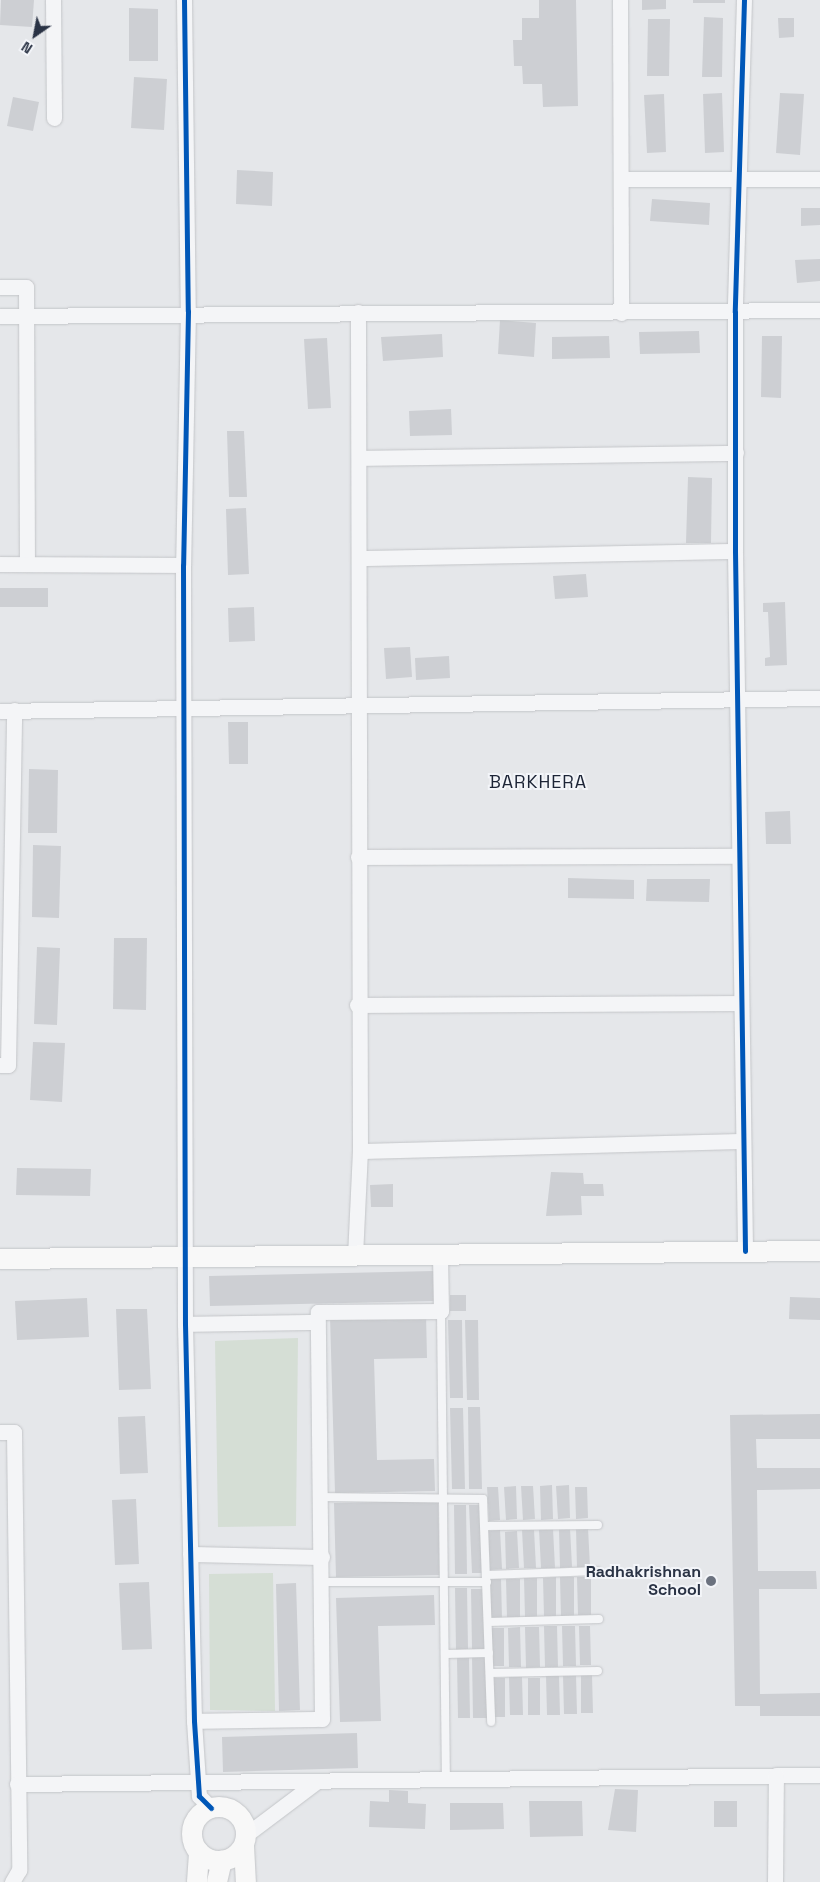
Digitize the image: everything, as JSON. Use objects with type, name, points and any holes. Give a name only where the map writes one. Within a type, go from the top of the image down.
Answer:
[{"type":"main road","points":[[0,1259],[820,1251]]},
{"type":"main road","points":[[197,1882],[199,1852],[193,1827],[211,1808],[235,1812],[245,1840],[246,1882]]},
{"type":"main road","points":[[217,1882],[222,1861],[245,1840]]},
{"type":"main road","points":[[199,1852],[222,1861]]},
{"type":"street","points":[[53,0],[54,118]]},
{"type":"street","points":[[184,0],[188,311],[183,565],[188,1258],[185,1324],[197,1781],[199,1796],[211,1808]]},
{"type":"street","points":[[620,0],[621,313]]},
{"type":"street","points":[[744,0],[735,312],[735,552],[739,698],[740,1003],[745,1251]]},
{"type":"street","points":[[621,179],[820,179]]},
{"type":"street","points":[[0,287],[26,287],[27,564]]},
{"type":"street","points":[[0,316],[188,311],[621,313],[820,310]]},
{"type":"street","points":[[355,1256],[360,1151],[357,1005],[358,706],[361,558],[358,312]]},
{"type":"street","points":[[360,458],[736,452]]},
{"type":"street","points":[[361,558],[735,552]]},
{"type":"street","points":[[0,564],[183,565]]},
{"type":"street","points":[[0,1065],[8,1065],[7,710],[184,709],[820,698]]},
{"type":"street","points":[[358,857],[739,856]]},
{"type":"street","points":[[357,1005],[740,1003]]},
{"type":"street","points":[[360,1151],[742,1141]]},
{"type":"street","points":[[194,1721],[322,1719],[322,1497],[318,1312],[441,1311],[440,1256]]},
{"type":"street","points":[[185,1324],[317,1322]]},
{"type":"street","points":[[0,1432],[14,1432],[19,1870],[12,1882]]},
{"type":"street","points":[[190,1554],[322,1557]]},
{"type":"street","points":[[774,1882],[776,1775]]},
{"type":"street","points":[[17,1784],[820,1775]]},
{"type":"street","points":[[245,1840],[316,1782]]},
{"type":"lane","points":[[441,1311],[446,1780]]},
{"type":"lane","points":[[322,1497],[442,1495],[482,1499],[485,1526],[492,1722]]},
{"type":"lane","points":[[485,1526],[598,1525]]},
{"type":"lane","points":[[322,1582],[444,1583],[598,1571]]},
{"type":"lane","points":[[488,1622],[599,1619]]},
{"type":"lane","points":[[445,1654],[489,1653]]},
{"type":"lane","points":[[490,1674],[598,1671]]},
{"type":"shaded area","points":[[298,1338],[296,1526],[218,1527],[215,1341]]},
{"type":"shaded area","points":[[273,1573],[275,1711],[210,1710],[209,1574]]},
{"type":"building","points":[[1,0],[34,0],[32,27],[0,25]]},
{"type":"building","points":[[539,0],[576,0],[578,106],[543,107],[542,84],[523,84],[522,66],[514,66],[513,40],[522,40],[522,18],[539,18]]},
{"type":"building","points":[[642,0],[666,0],[666,9],[642,10]]},
{"type":"building","points":[[693,0],[725,0],[725,3],[693,3]]},
{"type":"building","points":[[129,8],[158,9],[158,61],[129,61]]},
{"type":"building","points":[[704,17],[723,18],[722,77],[702,77]]},
{"type":"building","points":[[778,18],[794,18],[794,37],[779,38]]},
{"type":"building","points":[[648,19],[670,19],[669,76],[647,76]]},
{"type":"building","points":[[134,77],[167,79],[164,130],[131,128]]},
{"type":"building","points":[[722,93],[724,152],[705,153],[703,94]]},
{"type":"building","points":[[780,93],[804,94],[800,155],[776,153]]},
{"type":"building","points":[[664,94],[666,152],[647,153],[644,95]]},
{"type":"building","points":[[13,97],[39,102],[33,131],[7,126]]},
{"type":"building","points":[[237,170],[273,172],[272,206],[236,204]]},
{"type":"building","points":[[652,199],[710,203],[709,225],[650,221]]},
{"type":"building","points":[[801,208],[820,208],[820,225],[801,226]]},
{"type":"building","points":[[820,259],[820,281],[797,283],[795,260]]},
{"type":"building","points":[[500,320],[536,323],[534,357],[498,354]]},
{"type":"building","points":[[699,331],[700,353],[640,354],[639,332]]},
{"type":"building","points":[[442,334],[443,357],[383,361],[381,337]]},
{"type":"building","points":[[609,336],[610,358],[552,359],[552,337]]},
{"type":"building","points":[[762,336],[782,336],[781,398],[761,397]]},
{"type":"building","points":[[327,338],[331,408],[308,409],[304,339]]},
{"type":"building","points":[[451,409],[452,435],[410,436],[409,411]]},
{"type":"building","points":[[227,431],[244,431],[247,497],[229,497]]},
{"type":"building","points":[[688,477],[712,478],[711,543],[686,543]]},
{"type":"building","points":[[246,508],[249,574],[228,575],[226,509]]},
{"type":"building","points":[[586,574],[588,597],[555,599],[553,576]]},
{"type":"building","points":[[0,588],[48,588],[48,607],[0,607]]},
{"type":"building","points":[[785,602],[787,665],[765,666],[765,658],[770,657],[768,612],[763,612],[763,603]]},
{"type":"building","points":[[254,607],[255,641],[229,642],[228,608]]},
{"type":"building","points":[[410,647],[412,677],[386,679],[384,648]]},
{"type":"building","points":[[449,656],[450,678],[416,680],[415,658]]},
{"type":"building","points":[[228,722],[248,722],[248,764],[229,764]]},
{"type":"building","points":[[29,769],[58,770],[57,833],[28,833]]},
{"type":"building","points":[[790,811],[791,844],[766,844],[765,812]]},
{"type":"building","points":[[33,845],[61,846],[59,918],[32,917]]},
{"type":"building","points":[[568,878],[634,880],[634,899],[568,898]]},
{"type":"building","points":[[647,879],[710,879],[709,902],[646,901]]},
{"type":"building","points":[[114,938],[147,938],[146,1010],[113,1009]]},
{"type":"building","points":[[37,947],[60,948],[57,1025],[34,1024]]},
{"type":"building","points":[[33,1042],[65,1043],[62,1102],[30,1100]]},
{"type":"building","points":[[17,1168],[91,1169],[90,1196],[16,1195]]},
{"type":"building","points":[[551,1172],[583,1173],[584,1184],[603,1184],[604,1196],[581,1196],[582,1215],[546,1216]]},
{"type":"building","points":[[393,1184],[393,1207],[371,1207],[370,1185]]},
{"type":"building","points":[[434,1271],[435,1301],[210,1306],[209,1276]]},
{"type":"building","points":[[450,1295],[466,1295],[466,1311],[450,1311]]},
{"type":"building","points":[[790,1297],[820,1298],[820,1320],[789,1319]]},
{"type":"building","points":[[87,1298],[89,1337],[17,1340],[15,1301]]},
{"type":"building","points":[[116,1309],[147,1309],[151,1389],[119,1390]]},
{"type":"building","points":[[426,1314],[427,1358],[374,1359],[377,1460],[434,1459],[435,1491],[335,1493],[330,1316]]},
{"type":"building","points":[[448,1320],[462,1320],[463,1398],[450,1398]]},
{"type":"building","points":[[465,1320],[478,1320],[479,1400],[467,1400]]},
{"type":"building","points":[[468,1407],[480,1407],[482,1489],[469,1489]]},
{"type":"building","points":[[450,1408],[463,1408],[465,1489],[452,1489]]},
{"type":"building","points":[[820,1414],[820,1439],[756,1439],[757,1468],[820,1468],[820,1489],[757,1490],[758,1571],[816,1571],[817,1589],[759,1589],[760,1694],[820,1693],[820,1716],[760,1716],[760,1706],[735,1706],[730,1415]]},
{"type":"building","points":[[145,1416],[148,1473],[120,1474],[118,1417]]},
{"type":"building","points":[[552,1485],[553,1519],[541,1520],[540,1486]]},
{"type":"building","points":[[569,1485],[570,1518],[558,1519],[556,1486]]},
{"type":"building","points":[[516,1486],[517,1519],[506,1520],[504,1487]]},
{"type":"building","points":[[521,1486],[533,1486],[535,1519],[523,1520]]},
{"type":"building","points":[[487,1487],[498,1487],[500,1520],[489,1521]]},
{"type":"building","points":[[575,1487],[587,1487],[588,1518],[576,1519]]},
{"type":"building","points":[[136,1499],[139,1564],[115,1565],[112,1500]]},
{"type":"building","points":[[438,1501],[440,1575],[336,1577],[334,1503]]},
{"type":"building","points":[[454,1505],[466,1505],[467,1574],[455,1574]]},
{"type":"building","points":[[469,1505],[480,1505],[483,1573],[472,1573]]},
{"type":"building","points":[[570,1528],[572,1567],[560,1568],[559,1529]]},
{"type":"building","points":[[576,1528],[588,1528],[590,1567],[577,1568]]},
{"type":"building","points":[[539,1529],[553,1529],[555,1568],[541,1568]]},
{"type":"building","points":[[500,1530],[502,1569],[490,1570],[488,1531]]},
{"type":"building","points":[[522,1530],[534,1530],[536,1568],[524,1568]]},
{"type":"building","points":[[517,1531],[519,1568],[506,1569],[505,1532]]},
{"type":"building","points":[[556,1577],[556,1616],[544,1616],[543,1578]]},
{"type":"building","points":[[560,1577],[574,1577],[574,1617],[561,1617]]},
{"type":"building","points":[[577,1577],[591,1577],[591,1615],[578,1615]]},
{"type":"building","points":[[524,1578],[537,1578],[537,1617],[525,1617]]},
{"type":"building","points":[[489,1579],[501,1579],[502,1619],[490,1619]]},
{"type":"building","points":[[506,1579],[520,1579],[520,1619],[507,1618]]},
{"type":"building","points":[[149,1582],[152,1649],[122,1650],[119,1583]]},
{"type":"building","points":[[296,1583],[300,1710],[279,1711],[276,1584]]},
{"type":"building","points":[[455,1588],[467,1588],[468,1649],[456,1650]]},
{"type":"building","points":[[471,1589],[485,1589],[486,1649],[472,1649]]},
{"type":"building","points":[[434,1595],[435,1625],[378,1626],[381,1721],[340,1722],[336,1598]]},
{"type":"building","points":[[544,1626],[557,1626],[558,1667],[545,1667]]},
{"type":"building","points":[[562,1626],[575,1626],[576,1666],[563,1666]]},
{"type":"building","points":[[579,1626],[590,1626],[591,1665],[580,1665]]},
{"type":"building","points":[[520,1627],[521,1667],[509,1667],[508,1628]]},
{"type":"building","points":[[525,1627],[539,1627],[540,1667],[526,1668]]},
{"type":"building","points":[[491,1628],[504,1628],[504,1666],[491,1666]]},
{"type":"building","points":[[472,1656],[486,1656],[487,1718],[473,1718]]},
{"type":"building","points":[[457,1658],[469,1658],[470,1718],[458,1718]]},
{"type":"building","points":[[546,1675],[559,1675],[560,1715],[547,1715]]},
{"type":"building","points":[[563,1675],[576,1675],[577,1714],[564,1714]]},
{"type":"building","points":[[581,1675],[592,1675],[593,1713],[581,1713]]},
{"type":"building","points":[[509,1677],[522,1677],[523,1715],[510,1715]]},
{"type":"building","points":[[493,1678],[505,1678],[505,1717],[494,1717]]},
{"type":"building","points":[[528,1678],[540,1678],[540,1715],[528,1715]]},
{"type":"building","points":[[357,1733],[358,1768],[223,1772],[222,1737]]},
{"type":"building","points":[[615,1789],[638,1790],[636,1832],[608,1830]]},
{"type":"building","points":[[389,1790],[408,1791],[408,1803],[426,1804],[425,1829],[369,1827],[370,1801],[389,1802]]},
{"type":"building","points":[[529,1801],[582,1801],[583,1836],[530,1837]]},
{"type":"building","points":[[714,1801],[737,1801],[737,1827],[714,1827]]},
{"type":"building","points":[[450,1803],[503,1803],[504,1829],[450,1830]]},
{"type":"cycle path","points":[[184,0],[188,311],[183,565],[185,1324],[194,1721],[199,1796],[211,1808]]},
{"type":"cycle path","points":[[744,0],[735,312],[735,551],[745,1251]]},
{"type":"place","name":"Radhakrishnan School","points":[[711,1581]]},
{"type":"district","name":"BARKHERA","points":[[538,782]]}]
